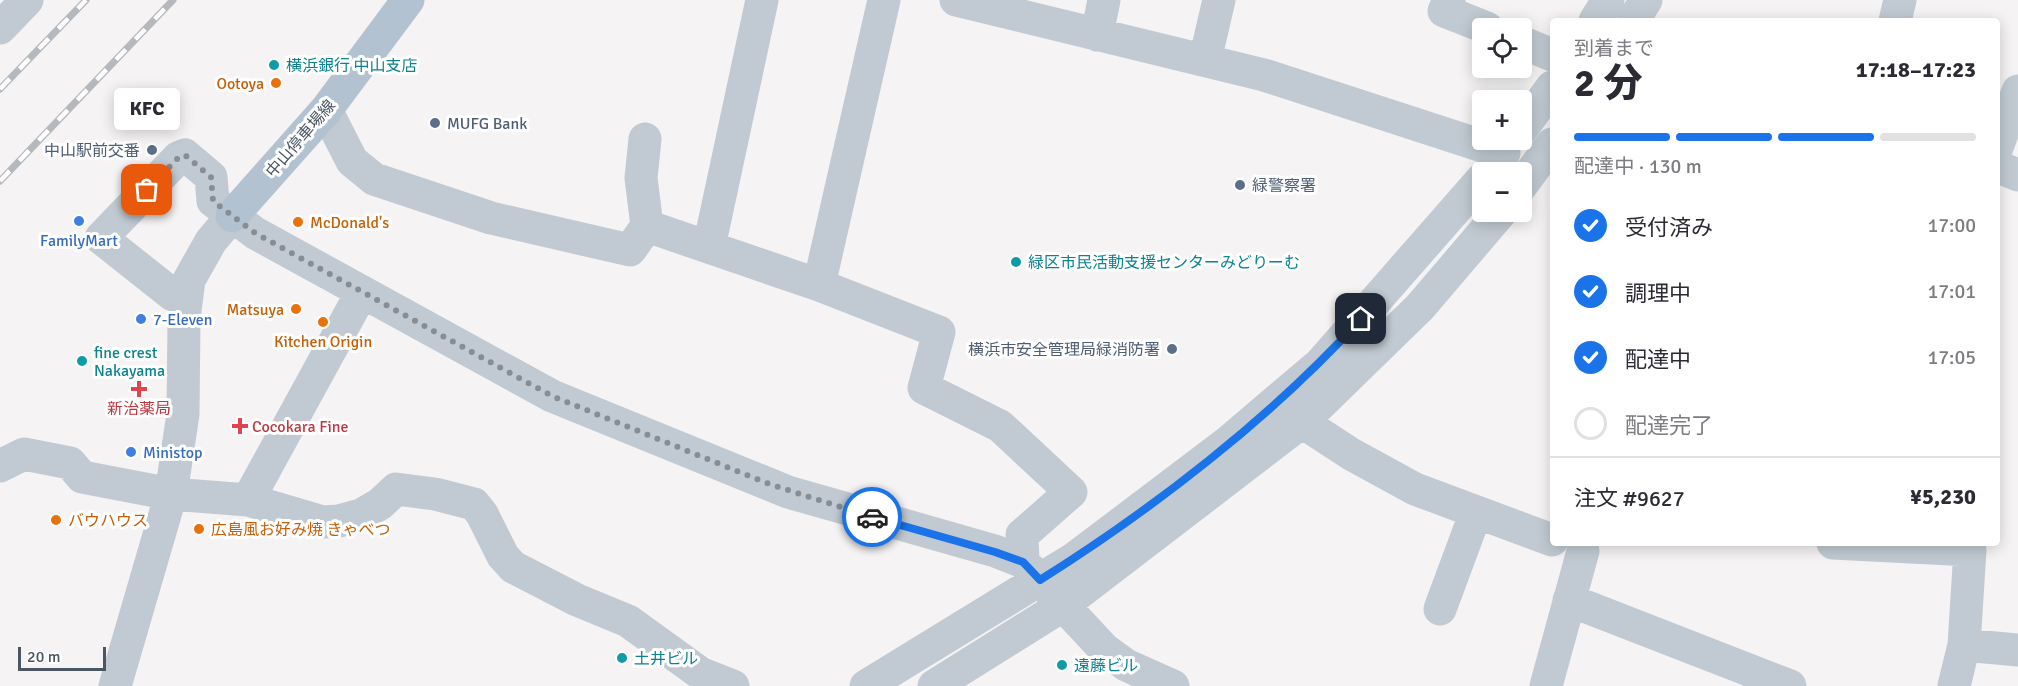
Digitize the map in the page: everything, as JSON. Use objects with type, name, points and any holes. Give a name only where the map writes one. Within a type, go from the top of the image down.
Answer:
[{"type":"main road","name":"中山停車場線","points":[[222,209],[326,110],[408,0]]},
{"type":"street","points":[[0,28],[27,0]]},
{"type":"street","points":[[709,247],[762,0]]},
{"type":"street","points":[[819,285],[884,0]]},
{"type":"street","points":[[956,0],[1264,75],[1472,138]]},
{"type":"street","points":[[1096,35],[1104,0]]},
{"type":"street","points":[[1205,60],[1219,0]]},
{"type":"street","points":[[1449,0],[1444,11],[1472,22]]},
{"type":"street","points":[[1597,18],[1608,0]]},
{"type":"street","points":[[1635,18],[1646,0]]},
{"type":"street","points":[[1895,18],[1900,0]]},
{"type":"street","points":[[1532,47],[1550,54]]},
{"type":"street","points":[[1532,115],[1550,90]]},
{"type":"street","points":[[2000,139],[2018,91]]},
{"type":"street","points":[[326,110],[352,161],[374,179],[491,218],[630,250],[647,226],[641,178],[645,140]]},
{"type":"street","points":[[1532,171],[1550,147]]},
{"type":"street","points":[[121,684],[171,494],[183,414],[172,291],[101,238],[178,158],[185,155],[211,177],[222,209],[255,233],[526,383],[617,424],[788,492],[995,552],[1031,571],[1082,628],[1111,654],[1126,665],[1173,686]]},
{"type":"street","points":[[2000,168],[2018,175]]},
{"type":"street","points":[[866,686],[1031,571],[1074,558],[1210,457],[1320,364],[1472,190]]},
{"type":"street","points":[[172,291],[189,280],[222,209]]},
{"type":"street","points":[[934,686],[1062,606],[1302,422],[1420,307],[1492,222]]},
{"type":"street","points":[[647,226],[819,285],[939,332],[924,388],[999,426],[1071,492],[1022,535],[1031,571]]},
{"type":"street","points":[[248,500],[362,292]]},
{"type":"street","points":[[1302,422],[1351,454],[1415,489],[1550,539]]},
{"type":"street","points":[[0,466],[24,454],[70,463],[82,477],[171,494],[248,500],[323,522],[361,515],[380,504],[396,489],[435,494],[474,504],[482,514],[503,556],[513,567],[577,600],[628,621],[700,673],[733,686]]},
{"type":"street","points":[[1440,609],[1476,512]]},
{"type":"street","points":[[1546,686],[1569,600],[1577,546]]},
{"type":"street","points":[[1892,546],[1970,550],[1964,645],[1954,686]]},
{"type":"street","points":[[1569,600],[1790,686]]},
{"type":"street","points":[[1964,645],[2018,650]]},
{"type":"railway","points":[[0,89],[86,0]]},
{"type":"railway","points":[[0,181],[173,0]]},
{"type":"way so far","points":[[147,190],[178,158],[185,155],[211,177],[213,201],[255,233],[526,383],[617,424],[788,492],[872,517]]},
{"type":"place","name":"横浜銀行 中山支店","points":[[274,65]]},
{"type":"place","name":"Ootoya","points":[[276,83]]},
{"type":"place","name":"MUFG Bank","points":[[435,123]]},
{"type":"place","name":"中山駅前交番","points":[[152,150]]},
{"type":"place","name":"緑警察署","points":[[1240,185]]},
{"type":"place","name":"KFC","points":[[147,190]]},
{"type":"place","name":"FamilyMart","points":[[79,221]]},
{"type":"place","name":"McDonald's","points":[[298,222]]},
{"type":"place","name":"緑区市民活動支援センターみどりーむ","points":[[1016,262]]},
{"type":"place","name":"Matsuya","points":[[296,309]]},
{"type":"place","name":"7-Eleven","points":[[141,319]]},
{"type":"place","name":"Kitchen Origin","points":[[323,322]]},
{"type":"place","name":"横浜市安全管理局緑消防署","points":[[1172,349]]},
{"type":"place","name":"fine crest Nakayama","points":[[82,361]]},
{"type":"place","name":"新治薬局","points":[[139,389]]},
{"type":"place","name":"Cocokara Fine","points":[[240,426]]},
{"type":"place","name":"Ministop","points":[[131,452]]},
{"type":"place","name":"バウハウス","points":[[56,520]]},
{"type":"place","name":"広島風お好み焼 きゃべつ","points":[[199,529]]},
{"type":"place","name":"土井ビル","points":[[622,658]]},
{"type":"place","name":"遠藤ビル","points":[[1062,665]]},
{"type":"route","points":[[872,517],[1023,562],[1040,580],[1093,545],[1227,444],[1320,364],[1361,319]]}]
